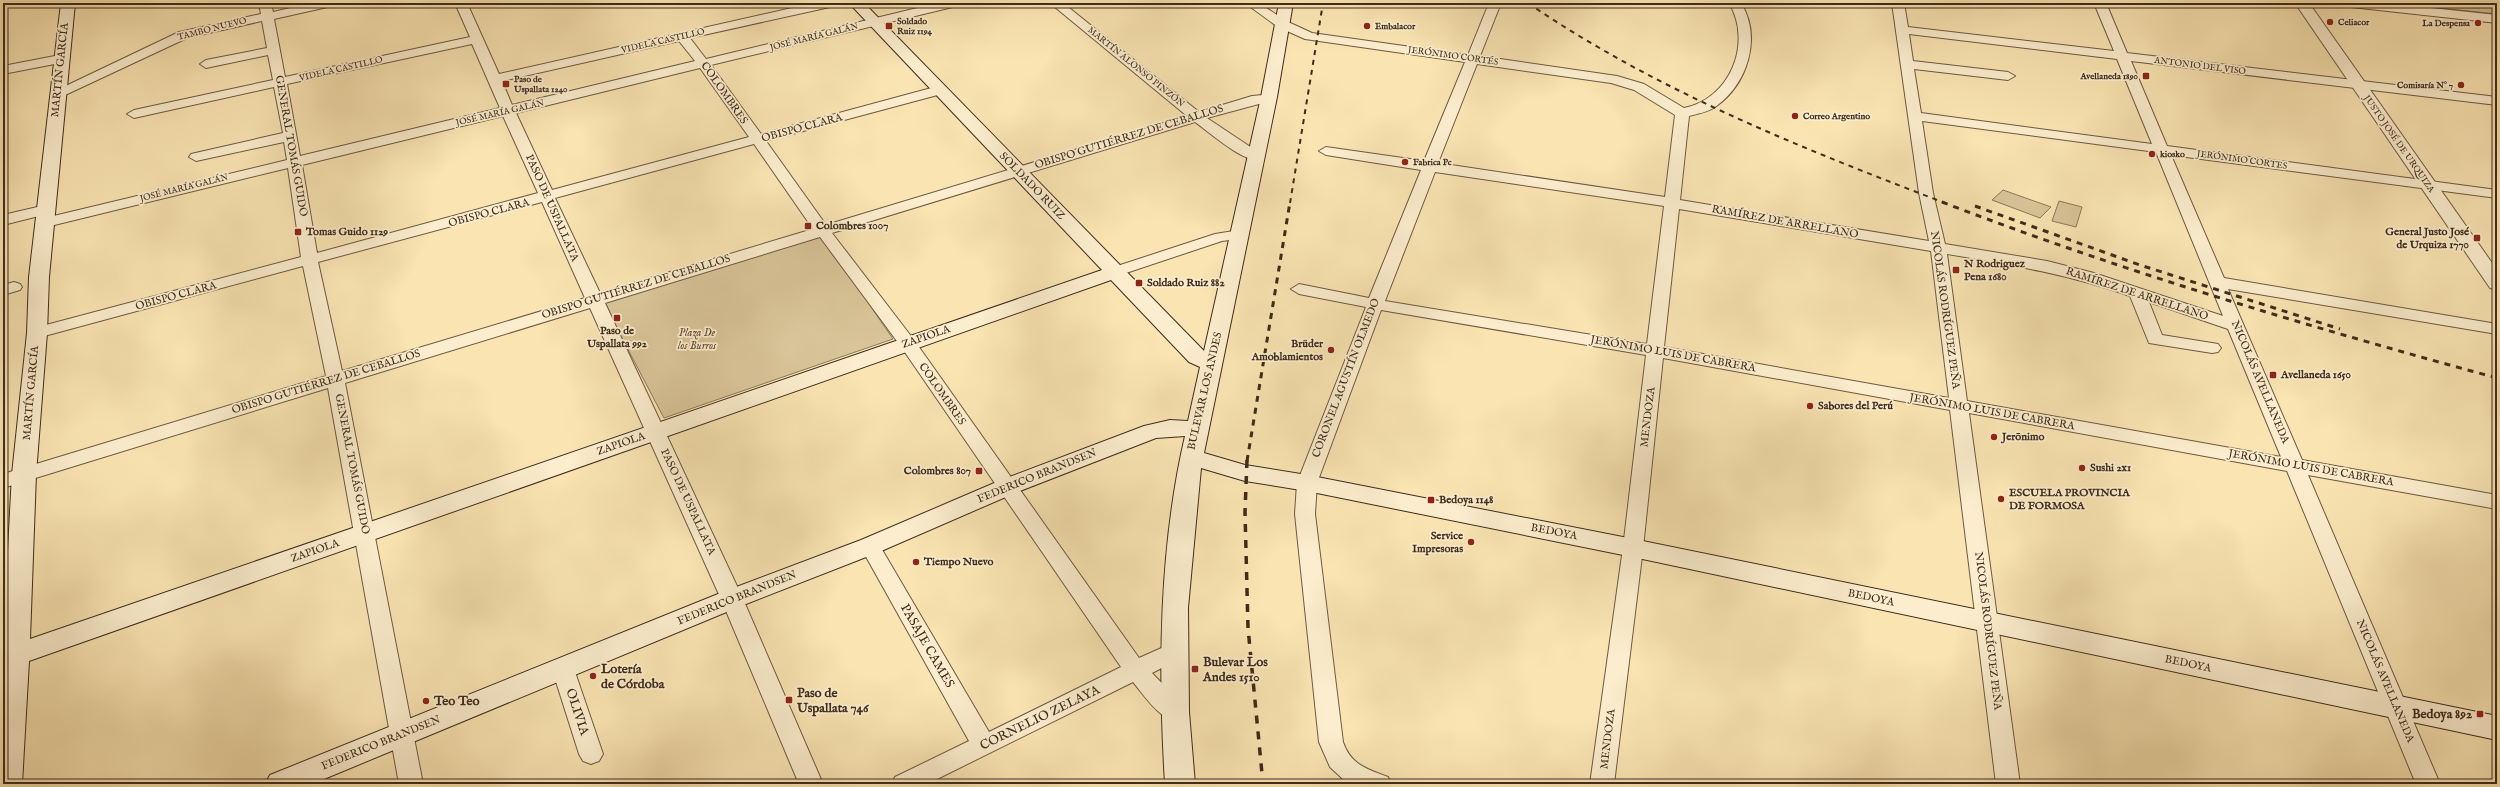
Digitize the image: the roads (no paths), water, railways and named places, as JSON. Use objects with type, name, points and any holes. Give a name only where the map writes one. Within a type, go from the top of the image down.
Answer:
[{"type":"main road","name":"MARTÍN GARCÍA","points":[[7,784],[13,478],[37,333],[39,277],[60,60],[68,3]]},
{"type":"main road","name":"SOLDADO RUIZ","points":[[856,3],[1197,357],[1212,364]]},
{"type":"main road","name":"BULEVAR LOS ANDES","points":[[1180,784],[1175,712],[1175,608],[1188,467],[1198,429],[1240,235],[1269,97],[1286,3]]},
{"type":"main road","name":"JUSTO JOSÉ DE URQUIZA","points":[[2302,3],[2497,284]]},
{"type":"main road","name":"ZAPIOLA","points":[[10,657],[1114,272]]},
{"type":"main road","name":"FEDERICO BRANDSEN","points":[[280,784],[732,600],[870,546],[1007,487],[1152,431],[1170,428],[1198,429]]},
{"type":"main road","name":"BEDOYA","points":[[1188,467],[1244,473],[1307,483],[1633,548],[2497,728]]},
{"type":"street","name":"TAMBO NUEVO","points":[[58,93],[183,35],[266,9],[328,3]]},
{"type":"street","name":"PASO DE USPALLATA","points":[[462,3],[508,111],[549,196],[594,300],[732,600],[811,784]]},
{"type":"street","name":"VIDELA CASTILLO","points":[[495,80],[830,3]]},
{"type":"street","name":"JOSÉ MARÍA GALÁN","points":[[3,220],[46,216],[294,161],[508,111],[953,3]]},
{"type":"street","name":"MARTÍN ALONSO PINZÓN","points":[[1056,3],[1197,117],[1240,148],[1256,157]]},
{"type":"street","name":"JERÓNIMO CORTÉS","points":[[1251,3],[1282,24],[1318,38],[1626,82],[1682,113]]},
{"type":"street","name":"CORONEL AGUSTÍN OLMEDO","points":[[1379,784],[1365,780],[1345,770],[1336,759],[1331,742],[1305,514],[1307,483],[1373,304],[1431,166],[1495,3]]},
{"type":"street","points":[[1682,113],[1710,105],[1726,92],[1736,78],[1744,53],[1745,22],[1735,3]]},
{"type":"street","name":"NICOLÁS RODRÍGUEZ PEÑA","points":[[1898,3],[1926,193],[1938,248],[2008,784]]},
{"type":"street","name":"NICOLÁS AVELLANEDA","points":[[2100,3],[2428,784]]},
{"type":"street","points":[[2351,3],[2497,19]]},
{"type":"street","name":"GENERAL TOMÁS GUIDO","points":[[266,9],[290,136],[310,261],[336,378],[401,735],[412,784]]},
{"type":"street","name":"ANTONIO DEL VISO","points":[[1903,30],[2497,101]]},
{"type":"street","name":"COLOMBRES","points":[[682,36],[704,64],[822,230],[908,344],[1136,672],[1175,712]]},
{"type":"street","name":"VIDELA CASTILLO","points":[[134,114],[477,39]]},
{"type":"street","points":[[206,64],[274,50]]},
{"type":"street","points":[[3,70],[60,60]]},
{"type":"street","points":[[1908,64],[2008,76]]},
{"type":"street","name":"OBISPO CLARA","points":[[37,333],[310,261],[940,90]]},
{"type":"street","name":"OBISPO GUTIÉRREZ DE CEBALLOS","points":[[13,478],[822,230],[1252,100],[1269,97]]},
{"type":"street","name":"MENDOZA","points":[[1602,784],[1633,548],[1682,113]]},
{"type":"street","name":"JERÓNIMO CORTES","points":[[1915,116],[2497,194]]},
{"type":"street","points":[[196,157],[290,136]]},
{"type":"street","name":"RAMÍREZ DE ARRELLANO","points":[[1326,151],[1672,203],[2071,271],[2236,326]]},
{"type":"street","name":"ZAPIOLA","points":[[1114,272],[1220,237],[1240,235]]},
{"type":"street","points":[[2218,282],[2497,329]]},
{"type":"street","name":"JERÓNIMO LUIS DE CABRERA","points":[[1298,289],[1373,304],[1656,351],[1958,406],[2294,464],[2497,502]]},
{"type":"street","points":[[2137,293],[2155,339],[2212,348]]},
{"type":"street","name":"PASAJE CAMES","points":[[870,546],[984,745]]},
{"type":"street","name":"CORNELIO ZELAYA","points":[[904,784],[1136,672],[1175,651]]},
{"type":"street","name":"OLIVIA","points":[[564,669],[591,754]]},
{"type":"railway","points":[[1290,203],[1323,3]]},
{"type":"railway","points":[[1528,3],[1576,34],[1626,63],[1730,115],[1837,161],[1945,203]]},
{"type":"railway","points":[[1247,461],[1290,202]]},
{"type":"railway","points":[[1942,202],[2010,228],[2148,275],[2357,339],[2497,378]]},
{"type":"railway","points":[[1975,206],[2140,265],[2340,329]]},
{"type":"railway","points":[[1247,460],[1245,512],[1248,628],[1263,784]]},
{"type":"place","name":"Celiacor","points":[[2330,22]]},
{"type":"place","name":"La Despensa","points":[[2478,23]]},
{"type":"place","name":"Soldado Ruiz 1194","points":[[889,26]]},
{"type":"place","name":"Embalacor","points":[[1367,26]]},
{"type":"place","name":"Avellaneda 1890","points":[[2146,76]]},
{"type":"place","name":"Paso de Uspallata 1240","points":[[506,84]]},
{"type":"place","name":"Comisaría N° 7","points":[[2461,85]]},
{"type":"place","name":"Correo Argentino","points":[[1795,116]]},
{"type":"place","name":"kiosko","points":[[2152,154]]},
{"type":"place","name":"Fabrica Pc","points":[[1405,162]]},
{"type":"place","name":"Colombres 1007","points":[[808,226]]},
{"type":"place","name":"Tomas Guido 1129","points":[[298,232]]},
{"type":"place","name":"General Justo José de Urquiza 1770","points":[[2477,238]]},
{"type":"place","name":"N Rodriguez Pena 1680","points":[[1956,270]]},
{"type":"place","name":"Soldado Ruiz 882","points":[[1139,283]]},
{"type":"place","name":"Paso de Uspallata 992","points":[[617,318]]},
{"type":"place","name":"Brüder Amoblamientos","points":[[1331,350]]},
{"type":"place","name":"Avellaneda 1650","points":[[2273,375]]},
{"type":"place","name":"Sabores del Perú","points":[[1810,406]]},
{"type":"place","name":"Jerōnimo","points":[[1994,437]]},
{"type":"place","name":"Sushi 2x1","points":[[2082,468]]},
{"type":"place","name":"Colombres 807","points":[[979,471]]},
{"type":"place","name":"ESCUELA PROVINCIA DE FORMOSA","points":[[2001,499]]},
{"type":"place","name":"Bedoya 1148","points":[[1431,500]]},
{"type":"place","name":"Service Impresoras","points":[[1471,542]]},
{"type":"place","name":"Tiempo Nuevo","points":[[916,562]]},
{"type":"place","name":"Bulevar Los Andes 1510","points":[[1195,669]]},
{"type":"place","name":"Lotería de Córdoba","points":[[593,676]]},
{"type":"place","name":"Paso de Uspallata 746","points":[[789,700]]},
{"type":"place","name":"Teo Teo","points":[[426,701]]},
{"type":"place","name":"Bedoya 892","points":[[2480,714]]},
{"type":"park label","name":"Plaza De los Burros","points":[[697,339]]}]
